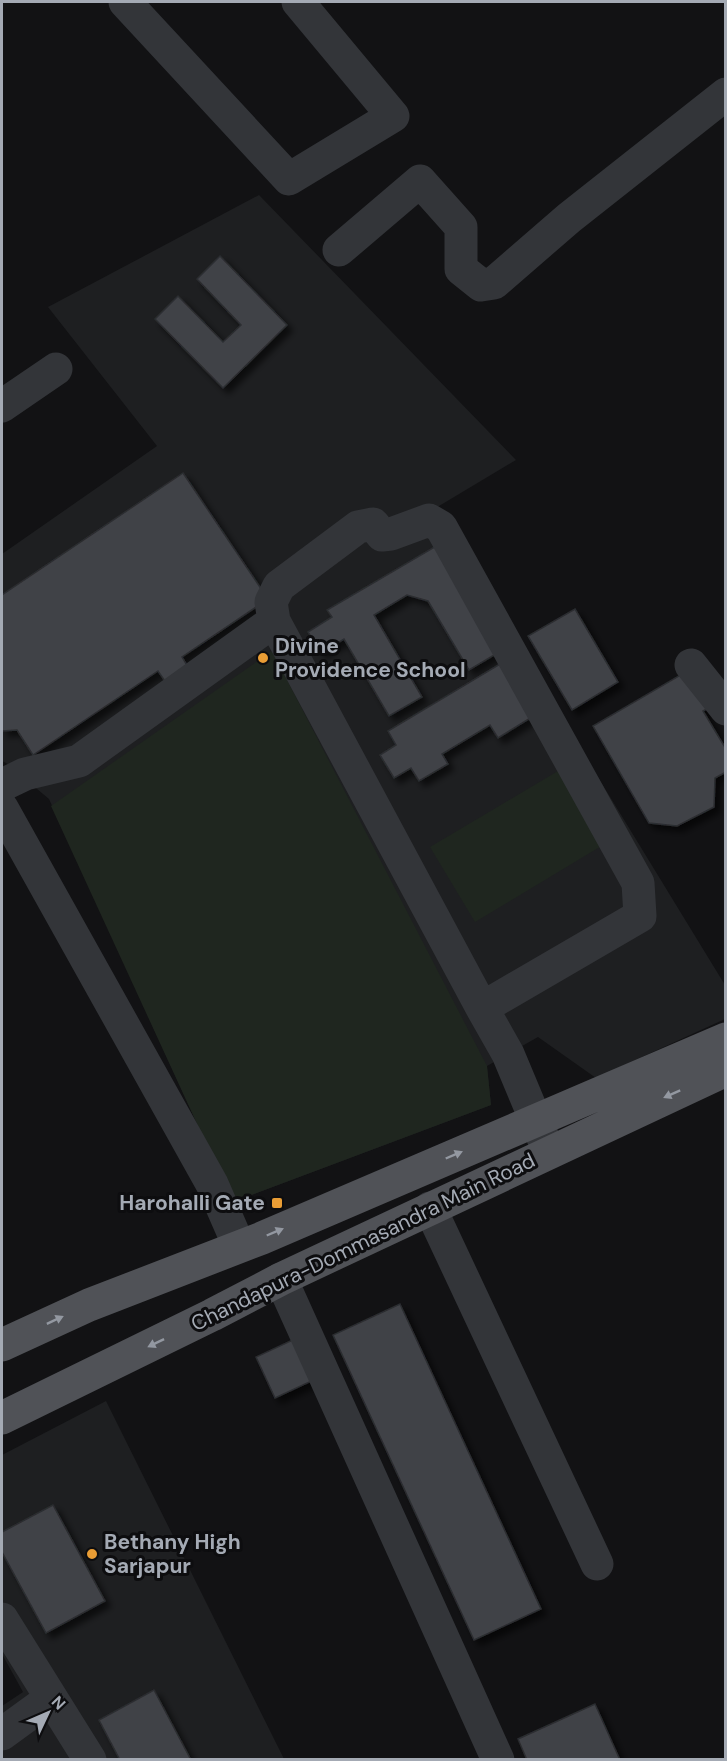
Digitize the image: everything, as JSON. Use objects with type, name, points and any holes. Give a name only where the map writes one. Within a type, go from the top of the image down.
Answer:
[{"type":"main road","name":"Chandapura-Dommasandra Main Road","points":[[2,1345],[89,1305],[239,1246],[726,1039]]},
{"type":"main road","name":"Chandapura-Dommasandra Main Road","points":[[2,1418],[280,1279],[726,1070]]},
{"type":"street","points":[[125,2],[289,179],[393,116],[298,2]]},
{"type":"street","points":[[339,250],[420,181],[460,227],[461,268],[481,285],[494,283],[569,218],[726,94]]},
{"type":"street","points":[[2,406],[56,369]]},
{"type":"street","points":[[482,1008],[640,916],[638,883],[441,527],[429,520],[391,534],[382,534],[373,525],[358,527],[279,586],[271,602],[274,621],[482,1008],[508,1054],[549,1152]]},
{"type":"street","points":[[2,785],[25,774],[79,761],[274,621]]},
{"type":"street","points":[[691,665],[726,709]]},
{"type":"street","points":[[2,808],[212,1184],[239,1246]]},
{"type":"street","points":[[430,1208],[597,1564]]},
{"type":"street","points":[[280,1279],[498,1760]]},
{"type":"street","points":[[2,1619],[90,1760]]},
{"type":"street","points":[[2,1734],[50,1699]]},
{"type":"shaded area","name":"Divine Providence School","points":[[259,195],[516,460],[434,509],[725,985],[725,1019],[596,1078],[538,1037],[487,1066],[491,1105],[233,1202],[49,799],[2,761],[2,554],[157,446],[48,307]]},
{"type":"shaded area","points":[[272,651],[487,1066],[491,1105],[233,1202],[51,806]]},
{"type":"shaded area","points":[[563,768],[608,842],[475,922],[430,847]]},
{"type":"shaded area","name":"Bethany High Sarjapur","points":[[106,1401],[284,1759],[2,1760],[2,1706],[23,1692],[2,1654],[2,1455]]},
{"type":"building","points":[[220,256],[287,325],[223,388],[155,319],[178,296],[223,342],[241,325],[197,279]]},
{"type":"building","points":[[183,473],[268,599],[182,657],[191,672],[169,687],[158,671],[33,755],[17,730],[2,731],[2,595]]},
{"type":"building","points":[[443,542],[506,648],[469,670],[428,601],[407,595],[374,615],[422,697],[389,716],[344,639],[321,653],[308,632],[332,617],[327,610]]},
{"type":"building","points":[[575,609],[618,682],[572,710],[528,636]]},
{"type":"building","points":[[500,664],[532,717],[498,738],[490,725],[442,754],[448,764],[419,781],[411,768],[394,778],[380,755],[396,745],[388,731]]},
{"type":"building","points":[[689,670],[710,707],[703,711],[726,749],[726,772],[715,778],[714,807],[677,826],[649,823],[593,726]]},
{"type":"building","points":[[400,1304],[541,1609],[474,1640],[333,1335]]},
{"type":"building","points":[[299,1337],[318,1378],[275,1398],[256,1357]]},
{"type":"building","points":[[53,1505],[105,1601],[46,1633],[2,1552],[2,1532]]},
{"type":"building","points":[[154,1690],[191,1760],[120,1760],[99,1720]]},
{"type":"building","points":[[595,1704],[620,1760],[527,1760],[518,1739]]},
{"type":"place","name":"Divine Providence School","points":[[263,658]]},
{"type":"place","name":"Harohalli Gate","points":[[277,1203]]},
{"type":"place","name":"Bethany High Sarjapur","points":[[92,1554]]}]
